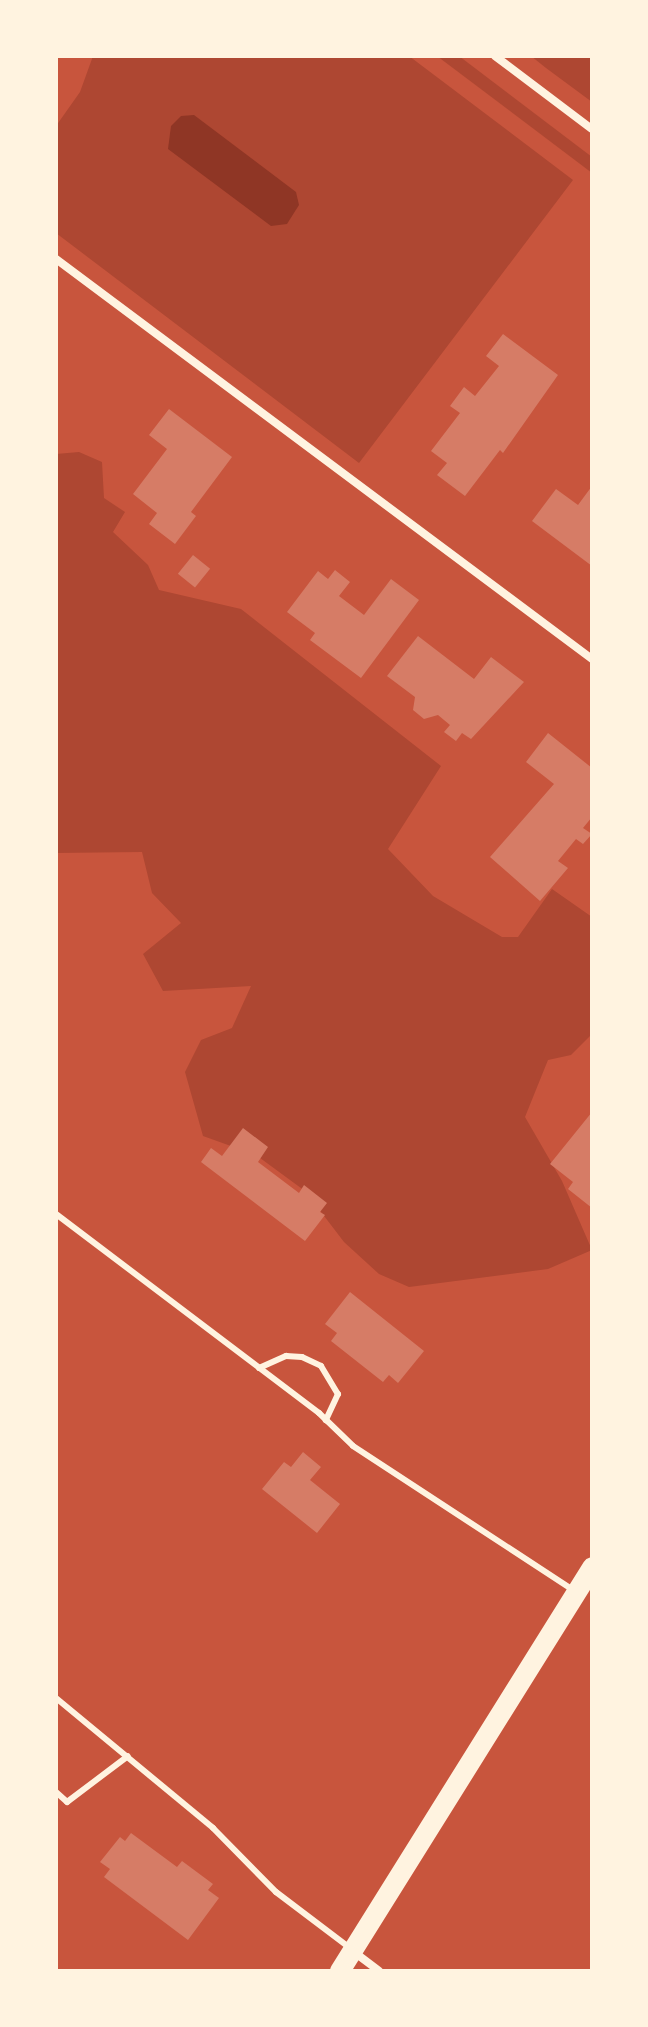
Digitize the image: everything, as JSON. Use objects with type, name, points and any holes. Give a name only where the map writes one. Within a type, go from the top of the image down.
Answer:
[{"type":"main road","points":[[340,1971],[592,1567]]},
{"type":"street","points":[[495,56],[592,129]]},
{"type":"street","points":[[56,259],[592,659]]},
{"type":"street","points":[[353,1951],[379,1971]]},
{"type":"lane","points":[[56,1214],[326,1420],[353,1446],[576,1592]]},
{"type":"lane","points":[[259,1368],[286,1356],[321,1366],[338,1394],[326,1420]]},
{"type":"lane","points":[[56,1698],[213,1828],[276,1892],[353,1951]]},
{"type":"lane","points":[[56,1792],[67,1802],[128,1756]]},
{"type":"shaded area","points":[[93,56],[409,56],[573,180],[359,463],[56,233],[56,126],[80,92]]},
{"type":"shaded area","points":[[437,56],[459,56],[592,157],[592,173]]},
{"type":"shaded area","points":[[531,56],[592,56],[592,102],[546,68]]},
{"type":"shaded area","points":[[194,115],[296,192],[299,205],[287,224],[271,226],[168,149],[171,126],[181,116]]},
{"type":"shaded area","points":[[79,452],[102,462],[104,498],[125,512],[113,532],[148,565],[159,590],[241,609],[441,766],[388,849],[433,896],[502,937],[518,937],[552,889],[592,917],[592,1034],[571,1055],[548,1060],[525,1117],[562,1181],[592,1250],[548,1269],[409,1287],[379,1274],[344,1242],[305,1191],[256,1155],[203,1136],[185,1072],[201,1040],[232,1028],[251,986],[163,991],[143,954],[181,923],[152,893],[142,852],[56,853],[56,454]]},
{"type":"building","points":[[503,334],[558,375],[503,453],[500,450],[465,496],[437,475],[447,463],[431,451],[460,413],[450,406],[464,387],[475,396],[499,366],[486,356]]},
{"type":"building","points":[[169,409],[232,457],[191,512],[196,516],[175,544],[149,524],[157,513],[133,494],[167,449],[149,435]]},
{"type":"building","points":[[592,486],[592,566],[532,521],[556,489],[578,505]]},
{"type":"building","points":[[193,555],[210,569],[195,587],[178,574]]},
{"type":"building","points":[[335,570],[350,582],[339,596],[364,615],[391,579],[419,600],[361,678],[310,640],[315,633],[287,612],[318,571],[328,579]]},
{"type":"building","points":[[418,636],[474,679],[491,657],[524,682],[471,739],[462,733],[456,741],[444,732],[450,725],[438,715],[424,719],[413,710],[415,697],[387,676]]},
{"type":"building","points":[[548,733],[592,768],[592,817],[583,828],[592,834],[583,844],[576,839],[558,861],[568,868],[540,901],[490,857],[554,784],[526,762]]},
{"type":"building","points":[[592,1112],[592,1208],[568,1189],[573,1182],[550,1164]]},
{"type":"building","points":[[243,1128],[268,1147],[258,1162],[299,1193],[304,1185],[327,1203],[320,1212],[325,1215],[305,1241],[201,1162],[211,1148],[222,1156]]},
{"type":"building","points":[[350,1292],[424,1351],[398,1383],[389,1375],[383,1382],[331,1341],[337,1333],[325,1324]]},
{"type":"building","points":[[303,1452],[321,1467],[310,1480],[340,1504],[317,1533],[262,1489],[284,1462],[291,1467]]},
{"type":"building","points":[[131,1833],[177,1867],[182,1861],[213,1884],[208,1890],[219,1898],[188,1940],[104,1877],[110,1869],[100,1862],[120,1837],[125,1841]]}]
